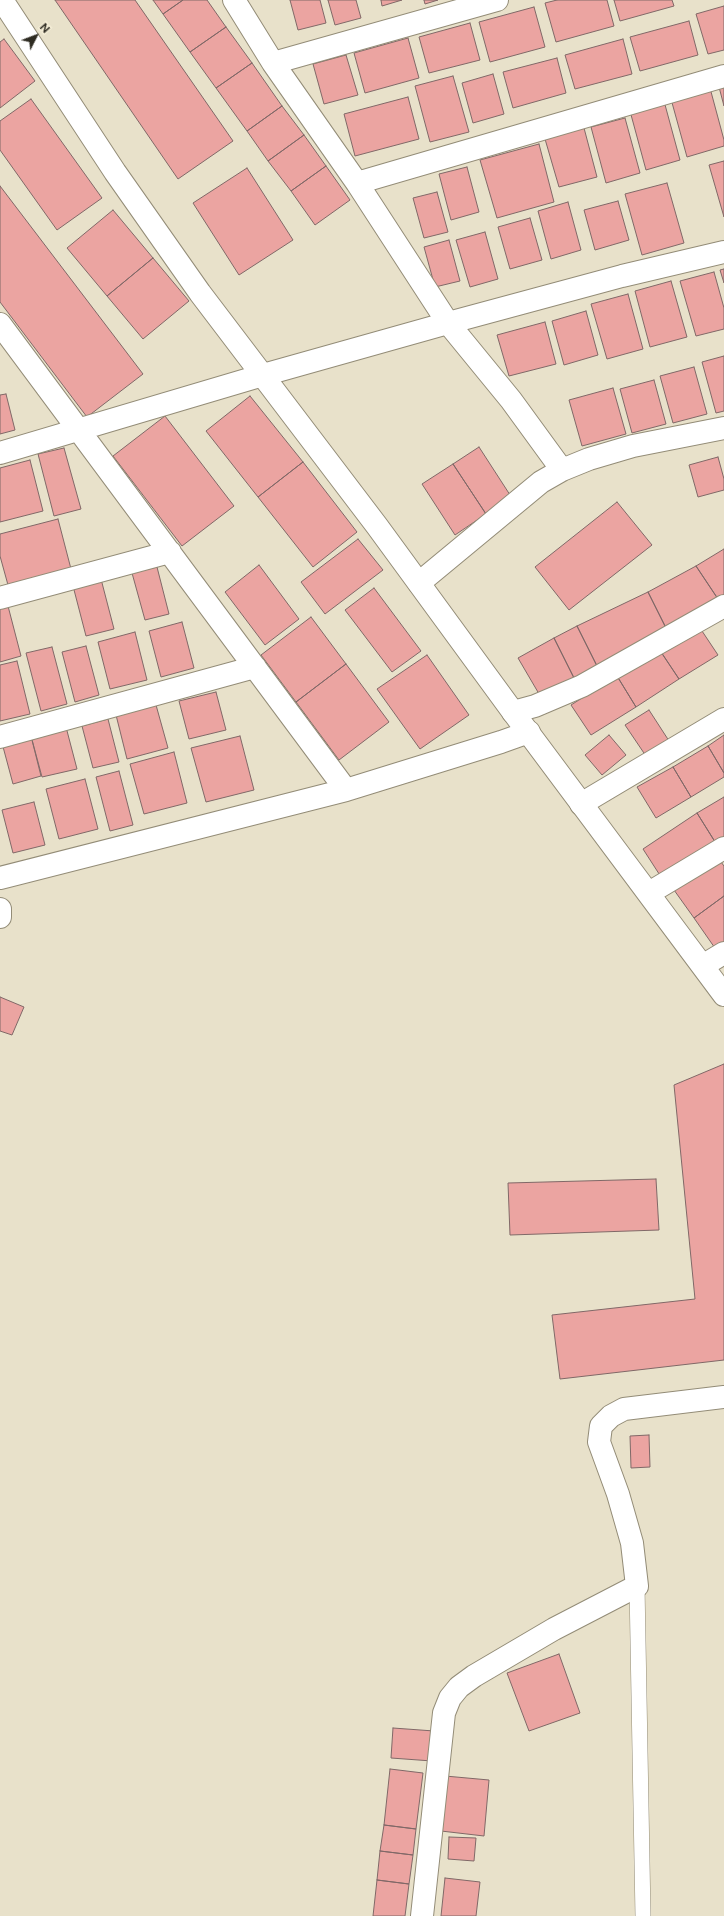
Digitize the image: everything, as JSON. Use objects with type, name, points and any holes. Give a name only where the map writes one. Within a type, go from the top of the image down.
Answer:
[{"type":"street","points":[[2,0],[119,178],[200,294],[263,375],[419,583],[581,804],[704,965],[724,995]]},
{"type":"street","points":[[234,0],[273,63],[356,184],[448,323],[511,400],[562,470]]},
{"type":"street","points":[[273,63],[497,0]]},
{"type":"street","points":[[356,184],[724,76]]},
{"type":"street","points":[[0,453],[263,375],[448,323],[622,276],[724,252]]},
{"type":"street","points":[[0,324],[346,790]]},
{"type":"street","points":[[419,583],[541,482],[562,470],[589,459],[633,446],[724,428]]},
{"type":"street","points":[[0,598],[170,552]]},
{"type":"street","points":[[513,712],[561,696],[582,686],[724,606]]},
{"type":"street","points":[[0,738],[256,667]]},
{"type":"street","points":[[581,804],[724,719]]},
{"type":"street","points":[[0,878],[346,790],[529,732]]},
{"type":"street","points":[[649,893],[724,848]]},
{"type":"street","points":[[0,909],[0,917]]},
{"type":"street","points":[[704,965],[724,953]]},
{"type":"street","points":[[422,1916],[444,1713],[450,1698],[459,1687],[481,1672],[554,1629],[637,1586],[632,1543],[618,1494],[599,1442],[600,1426],[611,1416],[624,1409],[724,1397]]},
{"type":"lane","points":[[637,1586],[643,1916]]},
{"type":"building","points":[[55,0],[135,0],[233,141],[178,179]]},
{"type":"building","points":[[153,0],[183,0],[163,14]]},
{"type":"building","points":[[183,0],[207,0],[226,27],[190,52],[163,14]]},
{"type":"building","points":[[290,0],[320,0],[326,23],[298,30]]},
{"type":"building","points":[[328,0],[356,0],[361,18],[335,25]]},
{"type":"building","points":[[381,0],[402,0],[382,6]]},
{"type":"building","points":[[424,0],[438,0],[425,4]]},
{"type":"building","points":[[557,0],[607,0],[614,26],[556,42],[545,3]]},
{"type":"building","points":[[614,0],[672,0],[674,6],[620,21]]},
{"type":"building","points":[[724,6],[724,50],[708,54],[696,14]]},
{"type":"building","points":[[534,7],[545,47],[490,62],[479,22]]},
{"type":"building","points":[[689,21],[698,55],[640,71],[630,37]]},
{"type":"building","points":[[470,23],[480,60],[429,73],[419,37]]},
{"type":"building","points":[[226,27],[252,63],[216,88],[190,52]]},
{"type":"building","points":[[408,38],[419,78],[365,93],[354,53]]},
{"type":"building","points":[[4,39],[35,81],[0,108],[0,42]]},
{"type":"building","points":[[623,39],[632,74],[575,89],[565,55]]},
{"type":"building","points":[[346,55],[358,95],[324,104],[313,64]]},
{"type":"building","points":[[557,58],[566,93],[513,108],[503,72]]},
{"type":"building","points":[[252,63],[282,106],[247,131],[216,88]]},
{"type":"building","points":[[493,74],[504,114],[473,123],[462,83]]},
{"type":"building","points":[[453,76],[469,132],[430,142],[415,86]]},
{"type":"building","points":[[724,86],[724,106],[719,87]]},
{"type":"building","points":[[710,88],[724,140],[724,146],[687,157],[671,99]]},
{"type":"building","points":[[408,97],[419,139],[355,156],[344,114]]},
{"type":"building","points":[[31,99],[102,198],[57,230],[0,150],[0,121]]},
{"type":"building","points":[[664,101],[680,160],[646,170],[630,111]]},
{"type":"building","points":[[282,106],[304,135],[268,161],[247,131]]},
{"type":"building","points":[[625,118],[640,173],[606,183],[591,127]]},
{"type":"building","points":[[584,128],[597,177],[559,187],[545,139]]},
{"type":"building","points":[[304,135],[326,166],[291,191],[268,161]]},
{"type":"building","points":[[539,144],[554,202],[497,218],[480,160]]},
{"type":"building","points":[[724,161],[724,217],[709,165]]},
{"type":"building","points":[[326,166],[350,200],[315,225],[291,191]]},
{"type":"building","points":[[467,167],[479,212],[451,220],[439,174]]},
{"type":"building","points":[[247,168],[293,240],[239,275],[193,203]]},
{"type":"building","points":[[667,183],[684,243],[642,255],[625,194]]},
{"type":"building","points":[[0,186],[143,374],[87,417],[0,302]]},
{"type":"building","points":[[437,192],[448,232],[424,238],[413,198]]},
{"type":"building","points":[[618,201],[629,240],[595,250],[584,210]]},
{"type":"building","points":[[568,202],[581,250],[551,259],[538,211]]},
{"type":"building","points":[[113,210],[153,258],[107,296],[67,248]]},
{"type":"building","points":[[530,218],[542,260],[510,269],[498,227]]},
{"type":"building","points":[[485,232],[498,279],[470,287],[456,240]]},
{"type":"building","points":[[449,240],[460,281],[435,287],[424,247]]},
{"type":"building","points":[[153,258],[189,301],[143,339],[107,296]]},
{"type":"building","points":[[724,269],[724,283],[720,270]]},
{"type":"building","points":[[714,272],[724,308],[724,329],[696,336],[680,281]]},
{"type":"building","points":[[671,281],[687,337],[650,347],[635,291]]},
{"type":"building","points":[[628,294],[643,349],[607,359],[591,304]]},
{"type":"building","points":[[586,311],[598,355],[564,365],[552,321]]},
{"type":"building","points":[[545,322],[556,364],[509,376],[497,335]]},
{"type":"building","points":[[724,356],[724,411],[716,413],[702,362]]},
{"type":"building","points":[[694,367],[707,414],[673,423],[660,376]]},
{"type":"building","points":[[654,380],[666,424],[632,433],[620,389]]},
{"type":"building","points":[[613,388],[626,434],[582,446],[569,400]]},
{"type":"building","points":[[6,394],[15,430],[0,434],[0,395]]},
{"type":"building","points":[[250,396],[303,462],[258,497],[206,431]]},
{"type":"building","points":[[165,416],[234,506],[182,546],[113,456]]},
{"type":"building","points":[[479,447],[512,498],[486,514],[453,464]]},
{"type":"building","points":[[64,448],[81,509],[54,516],[38,454]]},
{"type":"building","points":[[718,457],[724,479],[724,490],[698,497],[689,465]]},
{"type":"building","points":[[30,460],[43,511],[0,522],[0,468]]},
{"type":"building","points":[[303,462],[357,532],[313,567],[258,497]]},
{"type":"building","points":[[453,464],[486,514],[455,535],[422,484]]},
{"type":"building","points":[[617,502],[652,545],[569,610],[535,567]]},
{"type":"building","points":[[58,519],[71,569],[8,585],[0,556],[0,534]]},
{"type":"building","points":[[358,539],[383,570],[325,614],[301,582]]},
{"type":"building","points":[[724,549],[724,603],[722,605],[696,566]]},
{"type":"building","points":[[259,565],[299,619],[265,645],[225,592]]},
{"type":"building","points":[[696,566],[722,605],[669,634],[648,592]]},
{"type":"building","points":[[157,567],[169,614],[145,620],[132,573]]},
{"type":"building","points":[[101,579],[114,629],[86,636],[73,586]]},
{"type":"building","points":[[374,588],[421,651],[392,672],[345,610]]},
{"type":"building","points":[[648,592],[669,634],[598,668],[577,626]]},
{"type":"building","points":[[8,606],[21,656],[0,662],[0,608]]},
{"type":"building","points":[[311,617],[346,664],[296,702],[261,655]]},
{"type":"building","points":[[182,622],[194,668],[161,677],[149,631]]},
{"type":"building","points":[[698,625],[718,655],[679,679],[659,649]]},
{"type":"building","points":[[577,626],[598,668],[575,680],[554,638]]},
{"type":"building","points":[[135,632],[147,680],[110,689],[98,642]]},
{"type":"building","points":[[554,638],[575,680],[542,699],[518,658]]},
{"type":"building","points":[[86,646],[99,695],[75,702],[62,652]]},
{"type":"building","points":[[52,647],[67,704],[41,711],[26,653]]},
{"type":"building","points":[[659,649],[679,679],[636,707],[617,676]]},
{"type":"building","points":[[427,655],[469,715],[420,749],[377,689]]},
{"type":"building","points":[[17,661],[30,714],[0,721],[0,665]]},
{"type":"building","points":[[346,664],[389,722],[339,760],[296,702]]},
{"type":"building","points":[[617,676],[636,707],[591,735],[571,705]]},
{"type":"building","points":[[216,692],[226,730],[189,739],[179,701]]},
{"type":"building","points":[[156,705],[168,748],[127,759],[116,715]]},
{"type":"building","points":[[649,710],[671,744],[648,759],[625,725]]},
{"type":"building","points":[[108,719],[119,762],[93,768],[82,726]]},
{"type":"building","points":[[66,727],[77,769],[42,777],[31,736]]},
{"type":"building","points":[[609,735],[626,755],[602,775],[585,755]]},
{"type":"building","points":[[724,735],[724,773],[708,746]]},
{"type":"building","points":[[31,736],[41,776],[13,784],[2,743]]},
{"type":"building","points":[[240,736],[254,790],[206,802],[191,748]]},
{"type":"building","points":[[708,746],[724,773],[724,777],[691,797],[673,767]]},
{"type":"building","points":[[174,752],[187,803],[144,814],[130,764]]},
{"type":"building","points":[[673,767],[691,797],[656,818],[637,787]]},
{"type":"building","points":[[119,771],[133,825],[110,831],[96,777]]},
{"type":"building","points":[[85,779],[98,829],[59,839],[46,789]]},
{"type":"building","points":[[724,797],[724,840],[717,845],[697,813]]},
{"type":"building","points":[[34,802],[45,845],[13,853],[2,810]]},
{"type":"building","points":[[697,813],[717,845],[663,880],[643,849]]},
{"type":"building","points":[[718,858],[724,866],[724,896],[694,918],[674,890]]},
{"type":"building","points":[[724,896],[724,946],[717,951],[694,918]]},
{"type":"building","points":[[0,997],[24,1007],[12,1035],[0,1031]]},
{"type":"building","points":[[724,1064],[724,1360],[560,1379],[552,1315],[695,1299],[674,1085]]},
{"type":"building","points":[[656,1179],[659,1230],[510,1235],[508,1183]]},
{"type":"building","points":[[649,1435],[650,1467],[631,1468],[630,1436]]},
{"type":"building","points":[[559,1654],[580,1713],[529,1731],[507,1673]]},
{"type":"building","points":[[393,1728],[434,1731],[432,1761],[391,1758]]},
{"type":"building","points":[[390,1769],[423,1773],[416,1829],[384,1825]]},
{"type":"building","points":[[445,1776],[489,1780],[484,1836],[441,1831]]},
{"type":"building","points":[[384,1825],[416,1829],[413,1855],[380,1851]]},
{"type":"building","points":[[449,1837],[476,1838],[474,1861],[448,1859]]},
{"type":"building","points":[[380,1851],[413,1855],[409,1884],[377,1880]]},
{"type":"building","points":[[445,1878],[480,1882],[476,1916],[441,1916]]},
{"type":"building","points":[[377,1880],[409,1884],[405,1916],[373,1916]]}]
